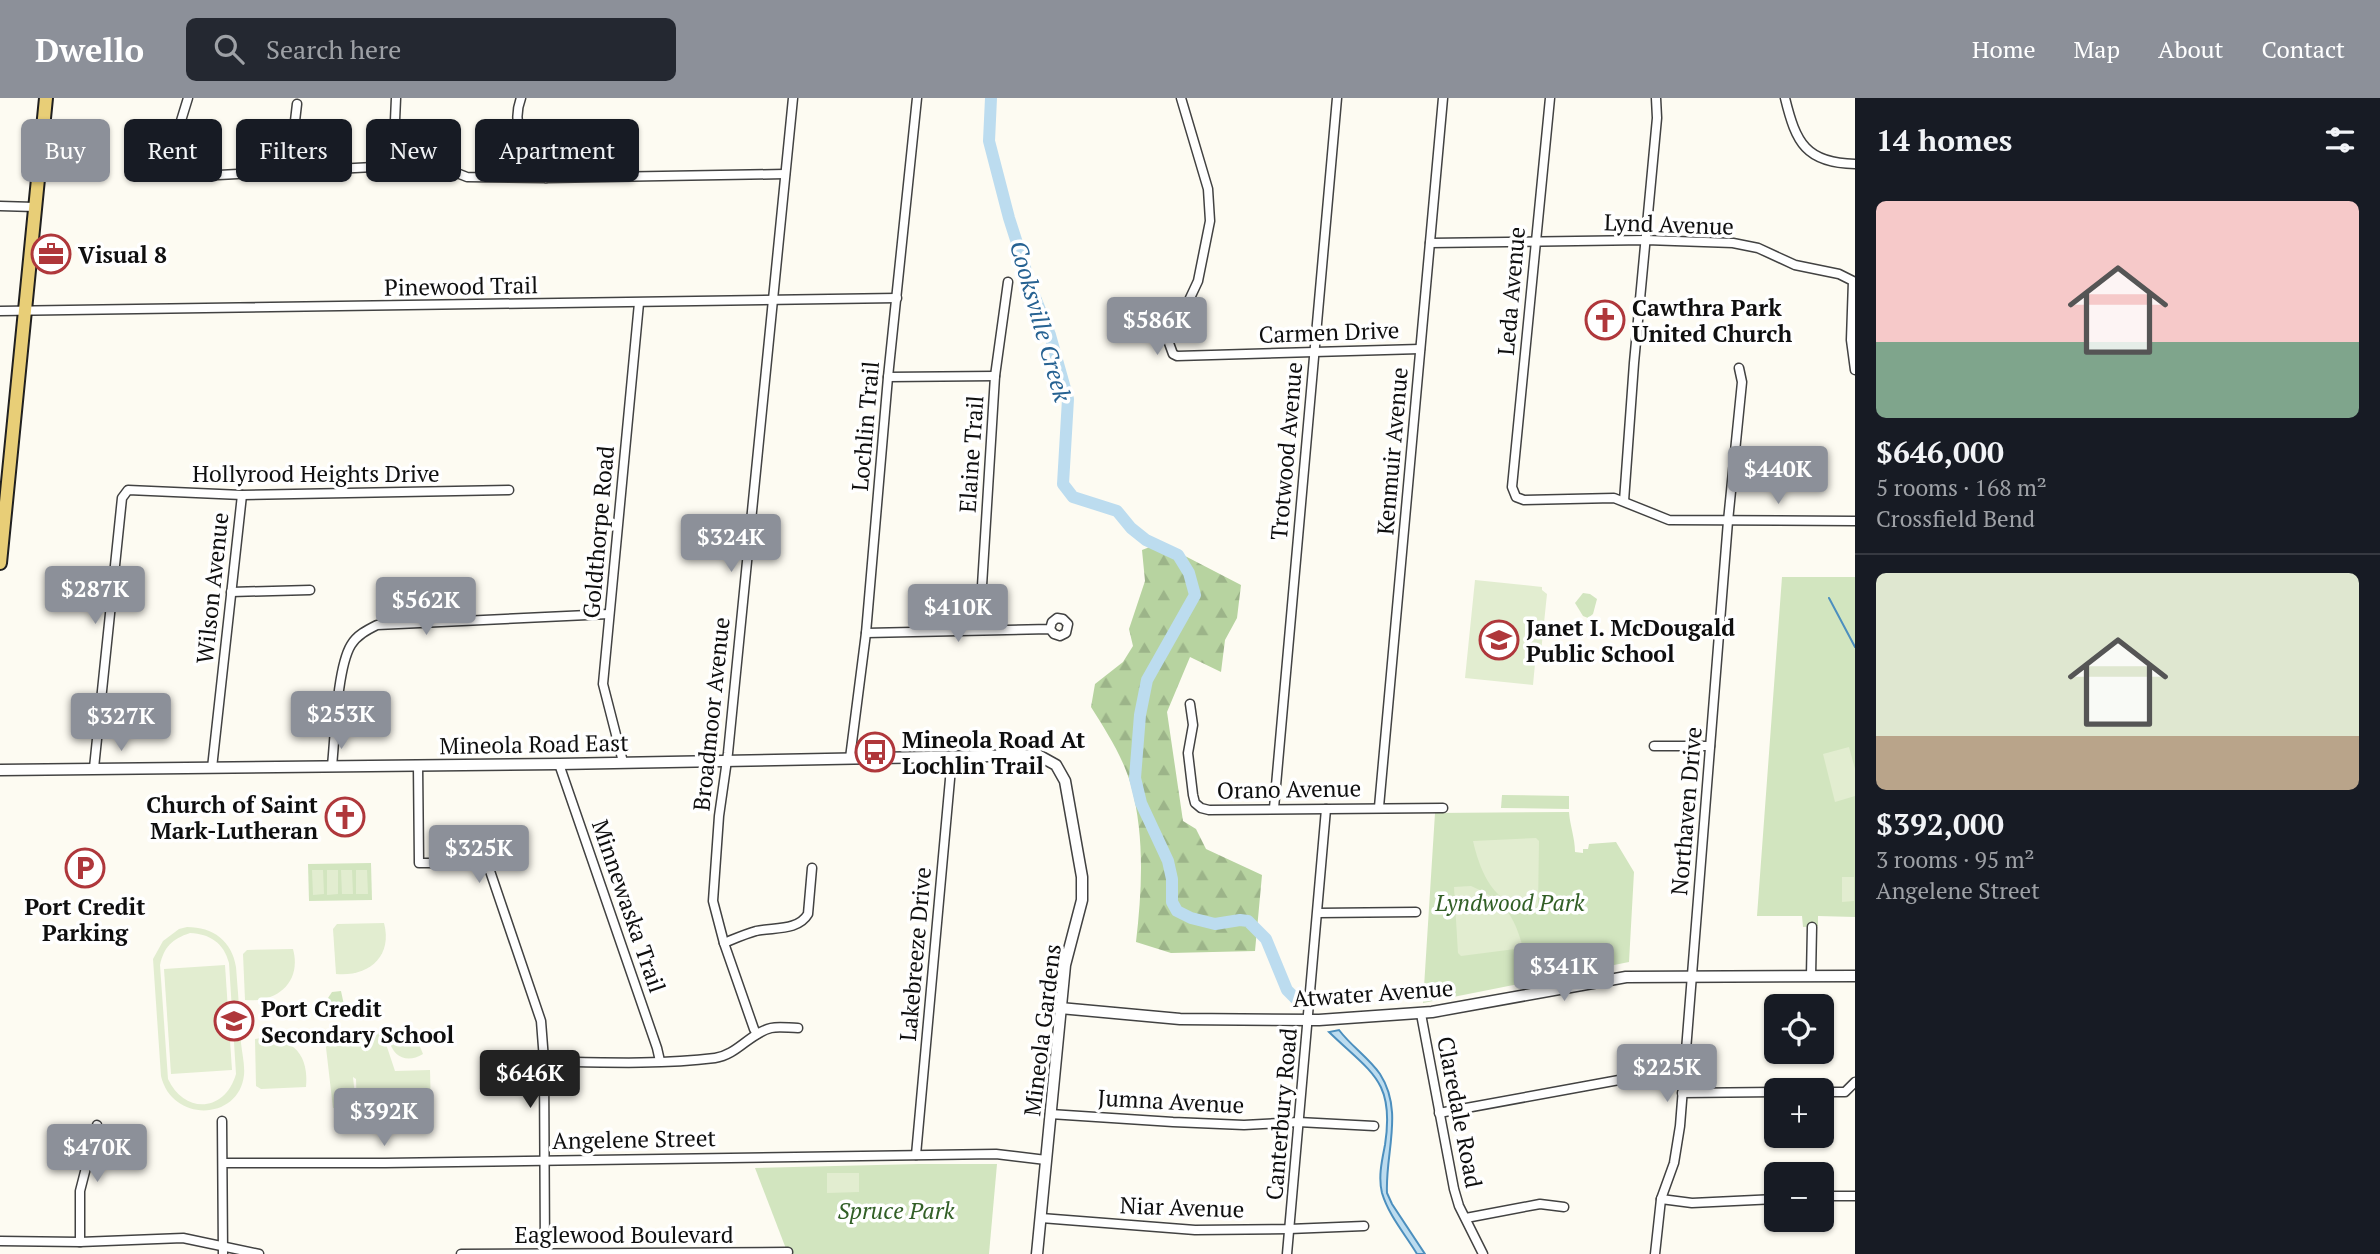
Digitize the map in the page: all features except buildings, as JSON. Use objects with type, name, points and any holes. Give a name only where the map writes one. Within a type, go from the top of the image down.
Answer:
[{"type":"main road","points":[[0,563],[46,98]]},
{"type":"street","points":[[188,98],[180,124],[174,161],[184,173],[200,176],[236,174]]},
{"type":"street","points":[[395,119],[396,98]]},
{"type":"street","points":[[517,119],[516,111],[521,98]]},
{"type":"street","name":"Broadmoor Avenue","points":[[757,1034],[724,943],[713,901],[719,816],[727,762],[793,98]]},
{"type":"street","name":"Lochlin Trail","points":[[850,758],[866,633],[916,98]]},
{"type":"street","name":"Carmen Drive","points":[[1181,98],[1206,177],[1210,221],[1198,281],[1171,337],[1171,352],[1178,356],[1420,349]]},
{"type":"street","name":"Trotwood Avenue","points":[[1274,808],[1337,98]]},
{"type":"street","name":"Kenmuir Avenue","points":[[1380,807],[1443,98]]},
{"type":"street","name":"Leda Avenue","points":[[1550,98],[1511,487],[1516,497],[1524,500],[1614,498],[1624,501]]},
{"type":"street","points":[[1656,98],[1657,118],[1624,501],[1669,520],[1855,521]]},
{"type":"street","points":[[1785,98],[1799,138],[1812,154],[1829,162],[1855,164]]},
{"type":"street","points":[[295,119],[297,104]]},
{"type":"street","points":[[639,176],[785,174]]},
{"type":"street","points":[[0,206],[35,207]]},
{"type":"street","name":"Lynd Avenue","points":[[1430,243],[1646,240],[1732,243],[1758,248],[1795,265],[1850,279],[1854,284],[1851,340],[1855,370]]},
{"type":"street","name":"Elaine Trail","points":[[985,629],[982,586],[995,376],[1009,282]]},
{"type":"street","name":"Pinewood Trail","points":[[0,311],[897,299]]},
{"type":"street","name":"Goldthorpe Road","points":[[623,762],[603,684],[639,303]]},
{"type":"street","name":"Northaven Drive","points":[[1655,1254],[1661,1199],[1677,1150],[1728,520],[1742,382],[1739,368]]},
{"type":"street","points":[[888,377],[995,376]]},
{"type":"street","name":"Hollyrood Heights Drive","points":[[94,768],[122,498],[128,490],[242,495],[509,490]]},
{"type":"street","name":"Wilson Avenue","points":[[212,768],[242,495]]},
{"type":"street","points":[[231,592],[310,590]]},
{"type":"street","points":[[332,766],[342,668],[351,645],[362,632],[377,625],[610,614]]},
{"type":"street","points":[[866,633],[1050,629]]},
{"type":"street","name":"Orano Avenue","points":[[1190,704],[1193,725],[1188,753],[1195,803],[1201,808],[1443,808]]},
{"type":"street","points":[[1654,746],[1710,746]]},
{"type":"street","name":"Mineola Road East","points":[[0,770],[727,762],[1038,755],[1050,760],[1061,772]]},
{"type":"street","name":"Lakebreeze Drive","points":[[916,1154],[951,757]]},
{"type":"street","name":"Minnewaska Trail","points":[[559,764],[660,1061]]},
{"type":"street","points":[[418,765],[419,863],[481,863],[490,871],[541,1021],[544,1060],[545,1254]]},
{"type":"street","name":"Mineola Gardens","points":[[1037,1254],[1065,965],[1082,901],[1082,877],[1065,781],[1061,772]]},
{"type":"street","name":"Canterbury Road","points":[[1287,1254],[1326,809]]},
{"type":"street","points":[[724,943],[755,932],[792,926],[805,920],[808,914],[812,868]]},
{"type":"street","points":[[1318,913],[1416,912]]},
{"type":"street","points":[[1811,976],[1812,927]]},
{"type":"street","name":"Atwater Avenue","points":[[1060,1008],[1180,1019],[1308,1019],[1421,1014],[1617,979],[1691,975],[1855,976]]},
{"type":"street","name":"Claredale Road","points":[[1421,1014],[1454,1189],[1459,1206],[1483,1254]]},
{"type":"street","points":[[495,1060],[660,1061],[722,1057],[757,1034],[772,1028],[798,1028]]},
{"type":"street","points":[[1439,1113],[1619,1080]]},
{"type":"street","points":[[1834,1092],[1845,1092],[1855,1082]]},
{"type":"street","points":[[1682,1093],[1764,1092]]},
{"type":"street","name":"Jumna Avenue","points":[[1050,1114],[1244,1125],[1298,1122],[1374,1126]]},
{"type":"street","points":[[222,1121],[223,1251]]},
{"type":"street","points":[[80,1242],[80,1191],[97,1125]]},
{"type":"street","name":"Angelene Street","points":[[223,1163],[385,1163],[916,1154],[996,1154],[1046,1160]]},
{"type":"street","points":[[1834,1196],[1855,1196]]},
{"type":"street","points":[[1661,1199],[1699,1203],[1764,1200]]},
{"type":"street","points":[[1466,1219],[1540,1204],[1564,1207]]},
{"type":"street","name":"Niar Avenue","points":[[1041,1218],[1195,1230],[1364,1226]]},
{"type":"street","points":[[0,1241],[80,1242],[183,1238],[212,1242],[223,1251],[259,1254]]},
{"type":"street","name":"Eaglewood Boulevard","points":[[461,1254],[788,1252]]},
{"type":"green space","points":[[1160,543],[1241,585],[1237,618],[1225,640],[1221,672],[1190,657],[1167,712],[1183,821],[1196,829],[1206,849],[1262,875],[1255,951],[1171,953],[1136,942],[1141,864],[1139,824],[1131,785],[1123,764],[1091,707],[1095,684],[1123,662],[1133,646],[1129,629],[1145,581],[1142,550]]},
{"type":"green space","points":[[1782,577],[1855,577],[1855,917],[1818,916],[1818,926],[1803,927],[1802,916],[1757,916]]},
{"type":"green space","points":[[1475,580],[1542,587],[1547,594],[1541,652],[1536,653],[1533,685],[1465,678]]},
{"type":"green space","points":[[1583,593],[1597,599],[1593,614],[1588,618],[1583,616],[1575,603]]},
{"type":"green space","points":[[1849,747],[1855,769],[1855,796],[1835,802],[1823,754]]},
{"type":"green space","points":[[1502,795],[1569,796],[1569,809],[1501,808]]},
{"type":"green space","name":"Lyndwood Park","points":[[1569,812],[1575,852],[1583,853],[1583,849],[1588,849],[1589,844],[1616,842],[1634,872],[1629,962],[1423,1003],[1435,813]]},
{"type":"green space","points":[[1536,838],[1539,841],[1538,907],[1521,907],[1494,890],[1483,871],[1473,841]]},
{"type":"green space","points":[[371,863],[372,900],[309,901],[308,864]]},
{"type":"green space","points":[[312,870],[323,870],[324,894],[313,895]]},
{"type":"green space","points":[[327,870],[338,870],[338,894],[327,895]]},
{"type":"green space","points":[[341,870],[352,870],[353,894],[342,894]]},
{"type":"green space","points":[[356,870],[367,870],[368,894],[356,894]]},
{"type":"green space","points":[[1842,877],[1854,877],[1854,901],[1842,902]]},
{"type":"green space","points":[[1471,886],[1492,897],[1506,910],[1516,926],[1523,948],[1461,956],[1458,953],[1454,887]]},
{"type":"green space","points":[[384,923],[385,946],[375,962],[358,972],[336,974],[333,929],[337,924]]},
{"type":"green space","points":[[196,928],[220,937],[230,950],[236,967],[244,1075],[239,1090],[230,1101],[218,1108],[191,1108],[178,1102],[168,1091],[161,1076],[153,959],[163,941],[179,929]],"holes":[[[190,933],[220,945],[229,963],[236,1074],[231,1087],[223,1096],[204,1104],[184,1099],[168,1079],[160,965],[164,953],[174,941]]]},
{"type":"green space","points":[[293,949],[294,971],[284,988],[267,998],[245,1000],[243,954],[247,950]]},
{"type":"green space","points":[[225,965],[232,1070],[171,1074],[164,969]]},
{"type":"green space","points":[[341,991],[344,1005],[333,1010],[326,1001],[332,992]]},
{"type":"green space","points":[[377,1029],[382,1032],[395,1071],[430,1070],[431,1109],[357,1111],[356,1079],[353,1077],[356,1106],[333,1108],[325,1039],[348,1036],[349,1039]]},
{"type":"green space","points":[[410,1031],[414,1032],[423,1054],[412,1058],[397,1055],[389,1040]]},
{"type":"green space","points":[[255,1039],[282,1041],[297,1050],[305,1066],[306,1087],[261,1089],[256,1086]]},
{"type":"green space","name":"Spruce Park","points":[[997,1164],[989,1254],[788,1254],[755,1168]]},
{"type":"green space","points":[[827,1173],[859,1173],[859,1192],[827,1193]]},
{"type":"water","points":[[1339,1030],[1376,1068],[1387,1088],[1391,1103],[1392,1132],[1387,1193],[1425,1254],[1417,1254],[1393,1217],[1382,1193],[1380,1175],[1387,1123],[1383,1091],[1368,1069],[1329,1032]]},
{"type":"waterway","name":"Cooksville Creek","points":[[991,98],[989,141],[1009,218],[1032,290],[1050,335],[1068,399],[1063,484],[1073,497],[1117,511],[1131,528],[1146,540],[1178,555],[1189,573],[1195,595],[1147,680],[1140,715],[1135,778],[1141,803],[1168,861],[1172,879],[1172,902],[1177,911],[1191,918],[1215,924],[1248,921],[1266,939],[1287,990],[1301,1004]]},
{"type":"waterway","points":[[1829,598],[1855,647]]},
{"type":"place","name":"Visual 8","points":[[51,254]]},
{"type":"place","name":"Cawthra Park United Church","points":[[1605,320]]},
{"type":"place","name":"Janet I. McDougald Public School","points":[[1499,640]]},
{"type":"place","name":"Mineola Road At Lochlin Trail","points":[[875,752]]},
{"type":"place","name":"Church of Saint Mark-Lutheran","points":[[345,817]]},
{"type":"place","name":"Port Credit Parking","points":[[85,868]]},
{"type":"place","name":"Port Credit Secondary School","points":[[234,1021]]}]
